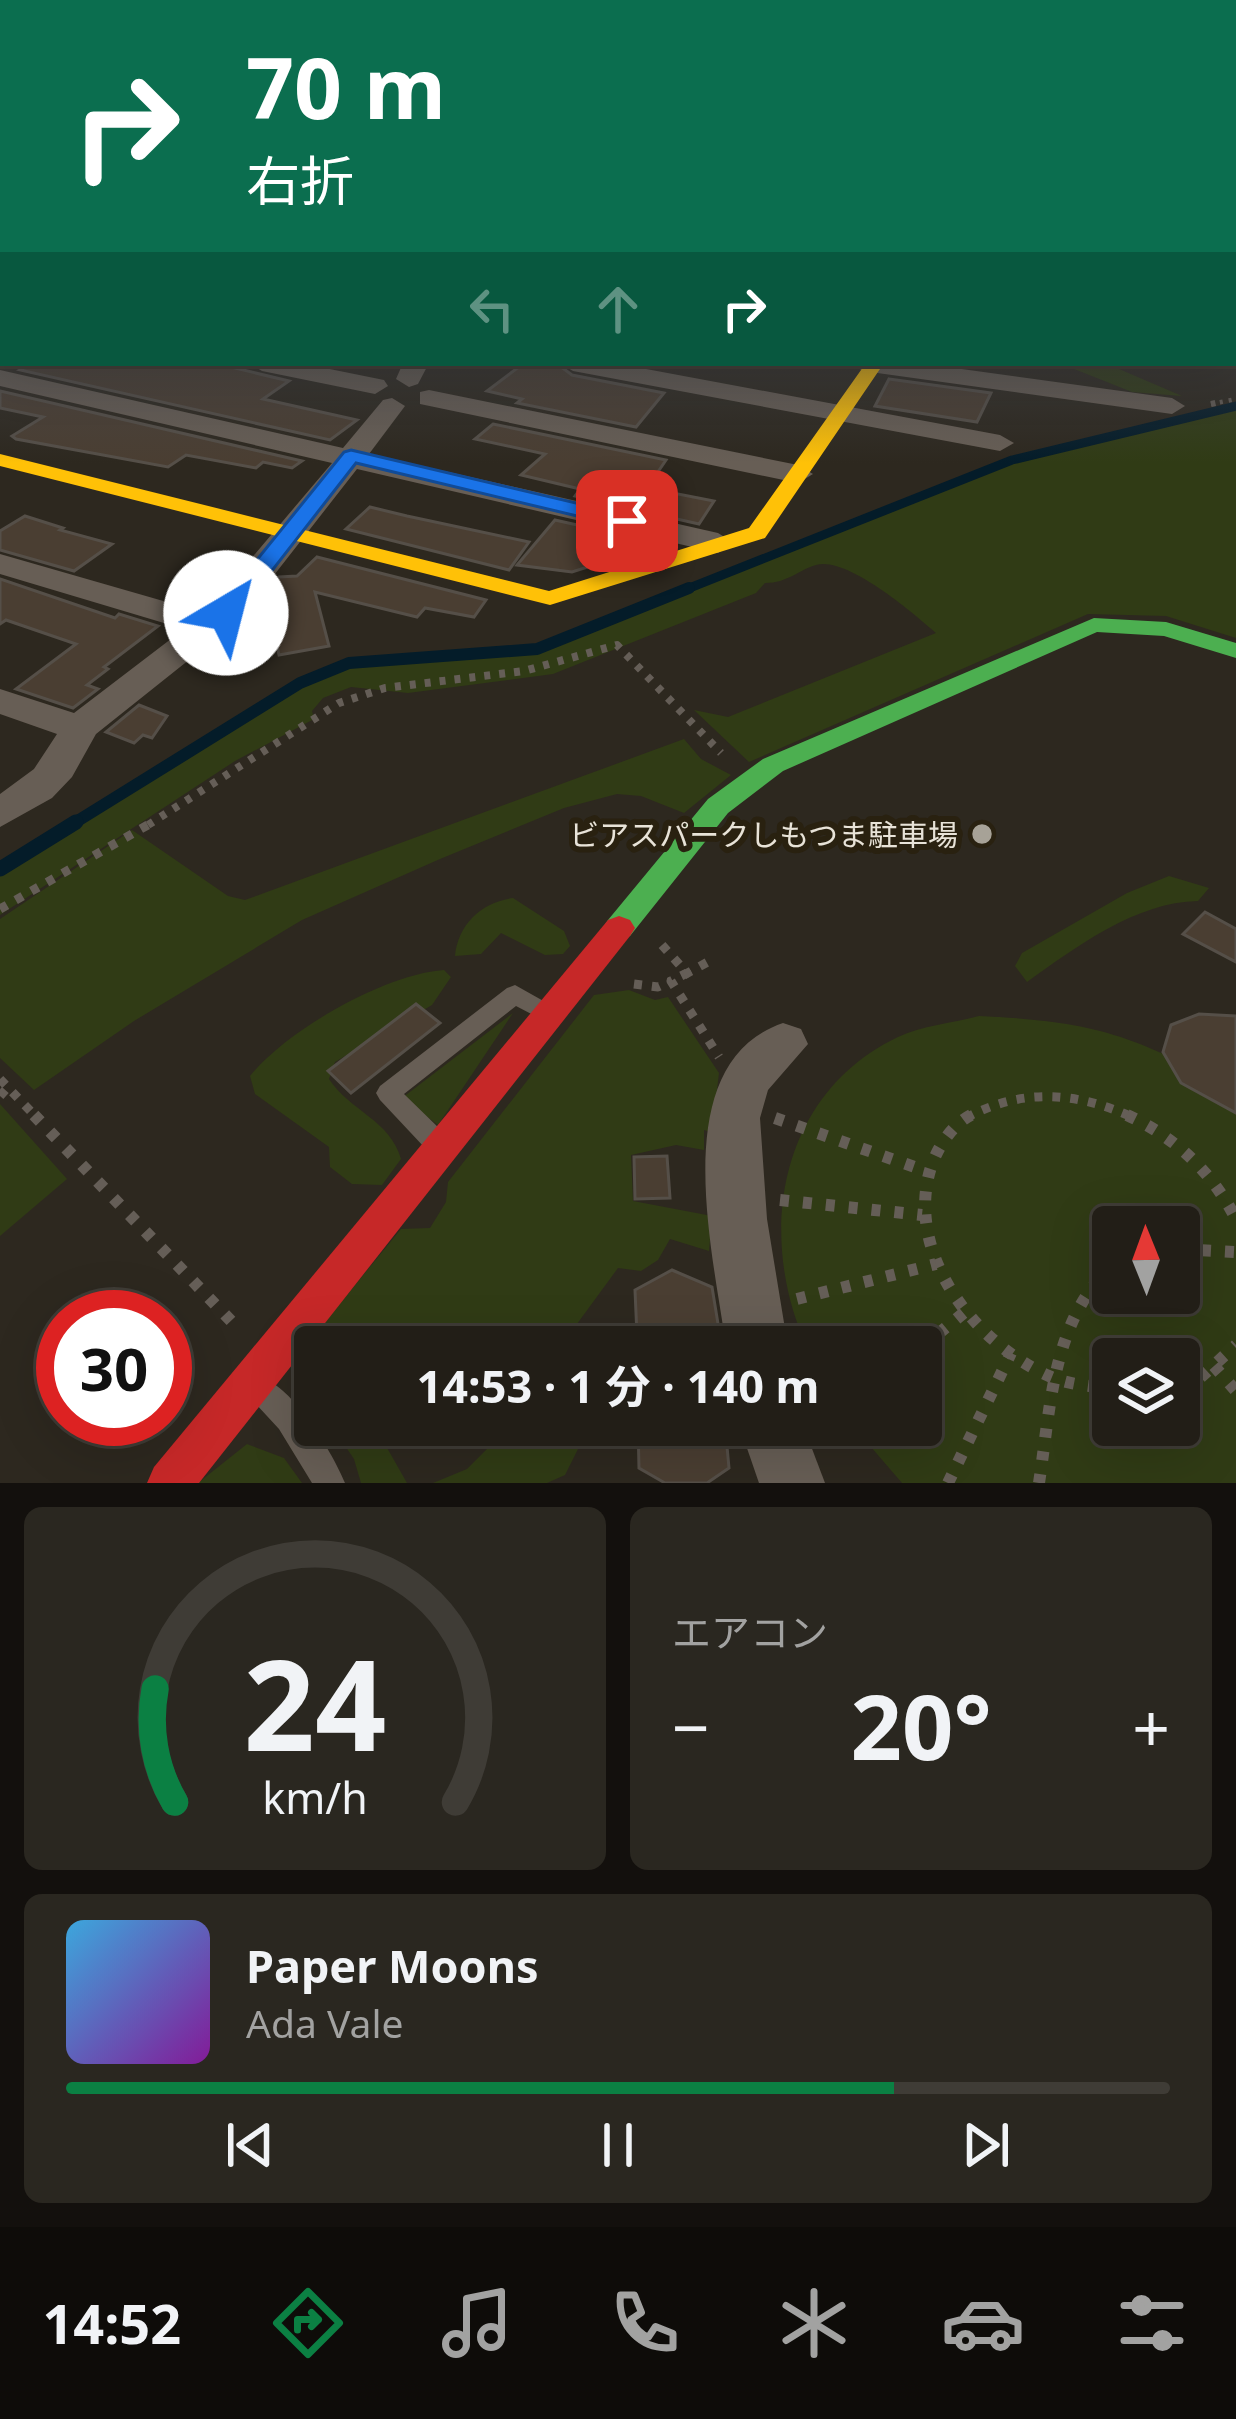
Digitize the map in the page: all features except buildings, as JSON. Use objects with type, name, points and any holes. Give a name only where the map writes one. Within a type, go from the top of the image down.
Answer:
[{"type":"street","points":[[281,366],[404,386],[798,474]]},
{"type":"street","points":[[589,366],[1000,442]]},
{"type":"street","points":[[0,460],[550,598],[757,533],[844,413],[867,366]]},
{"type":"street","points":[[882,366],[1172,406]]},
{"type":"street","points":[[0,378],[718,543]]},
{"type":"street","points":[[0,814],[52,778],[72,749],[79,728],[212,626],[404,386]]},
{"type":"street","points":[[0,565],[212,626]]},
{"type":"street","points":[[170,1483],[718,806],[756,778],[1094,625],[1140,623],[1190,631],[1236,651]]},
{"type":"street","points":[[0,701],[79,728]]},
{"type":"street","points":[[754,1326],[737,1196],[755,1076]]},
{"type":"street","points":[[779,1446],[792,1483]]},
{"type":"lane","points":[[442,1148],[388,1093],[515,994],[547,1015]]},
{"type":"lane","points":[[262,1372],[330,1483]]},
{"type":"path","points":[[1211,404],[1236,399]]},
{"type":"path","points":[[0,909],[169,812],[339,703],[385,688],[524,671],[617,645],[716,750],[756,778]]},
{"type":"path","points":[[616,927],[668,948],[687,974]]},
{"type":"path","points":[[589,963],[637,986],[658,987],[716,958]]},
{"type":"path","points":[[671,981],[715,1053],[926,1172]]},
{"type":"path","points":[[3,1087],[262,1372]]},
{"type":"path","points":[[1092,1386],[1058,1380],[1012,1353],[966,1312],[936,1264],[922,1214],[926,1172],[937,1144],[965,1115],[1003,1098],[1048,1093],[1096,1101],[1143,1120],[1188,1152],[1226,1195],[1236,1219]]},
{"type":"path","points":[[737,1196],[922,1214]]},
{"type":"path","points":[[1200,1250],[1236,1252]]},
{"type":"path","points":[[762,1326],[936,1264]]},
{"type":"path","points":[[1040,1483],[1071,1316],[1092,1279]]},
{"type":"path","points":[[942,1331],[966,1312]]},
{"type":"path","points":[[1200,1378],[1236,1345]]},
{"type":"path","points":[[948,1483],[1012,1353]]},
{"type":"path","points":[[1214,1366],[1236,1391]]},
{"type":"green space","points":[[1067,366],[1112,366],[1182,396],[1132,392]]},
{"type":"green space","points":[[1236,409],[1236,638],[1166,616],[1088,614],[749,762],[694,710],[728,717],[936,633],[862,577],[816,565],[553,674],[408,693],[351,687],[323,698],[312,711],[314,719],[235,761],[0,915],[0,872],[306,683],[350,665],[537,650],[1014,462]]},
{"type":"green space","points":[[684,739],[701,759],[731,775],[684,813],[641,796],[617,794],[564,808],[302,920],[134,1021],[34,1090],[0,1058],[0,919],[132,830],[228,896],[245,900]]},
{"type":"green space","points":[[1169,876],[1209,888],[1198,901],[1152,909],[1108,929],[1027,982],[1015,966],[1022,953],[1127,893]]},
{"type":"green space","points":[[513,898],[564,931],[570,946],[563,954],[545,955],[501,933],[481,954],[455,956],[461,934],[473,917],[491,904]]},
{"type":"green space","points":[[444,970],[451,977],[432,1005],[335,1062],[329,1079],[388,1135],[401,1159],[382,1185],[352,1184],[330,1167],[329,1147],[255,1094],[250,1076],[288,1041],[339,1007],[394,982]]},
{"type":"green space","points":[[629,990],[655,1000],[668,997],[719,1073],[712,1132],[704,1130],[704,1150],[676,1145],[631,1155],[633,1201],[712,1216],[709,1251],[670,1239],[658,1260],[641,1271],[618,1268],[576,1326],[321,1326],[401,1229],[430,1228],[446,1202],[448,1182],[594,995]]},
{"type":"green space","points":[[513,1013],[438,1125],[402,1098]]},
{"type":"green space","points":[[979,1016],[1084,1027],[1141,1044],[1236,1093],[1236,1483],[902,1483],[870,1446],[942,1446],[942,1326],[799,1326],[783,1260],[782,1215],[788,1172],[803,1131],[826,1094],[858,1062],[898,1037]]},
{"type":"green space","points":[[0,1104],[67,1179],[0,1236]]},
{"type":"green space","points":[[247,1444],[284,1458],[302,1483],[198,1483]]},
{"type":"green space","points":[[345,1446],[386,1446],[407,1483],[361,1483]]},
{"type":"green space","points":[[490,1446],[580,1446],[565,1475],[547,1483],[433,1483],[467,1469]]},
{"type":"waterway","points":[[682,591],[1012,460],[1236,406]]},
{"type":"waterway","points":[[71,825],[300,683],[349,663],[537,649],[689,588]]},
{"type":"waterway","points":[[0,869],[76,822]]},
{"type":"traffic: fast","points":[[619,928],[718,806],[773,765],[1094,625],[1166,629],[1236,651]]},
{"type":"traffic: slow","points":[[0,460],[550,598],[757,533],[873,366]]},
{"type":"traffic: jam","points":[[170,1483],[619,928]]},
{"type":"place","name":"ビアスパークしもつま駐車場","points":[[982,834]]},
{"type":"route","points":[[226,613],[351,456],[627,521]]}]
